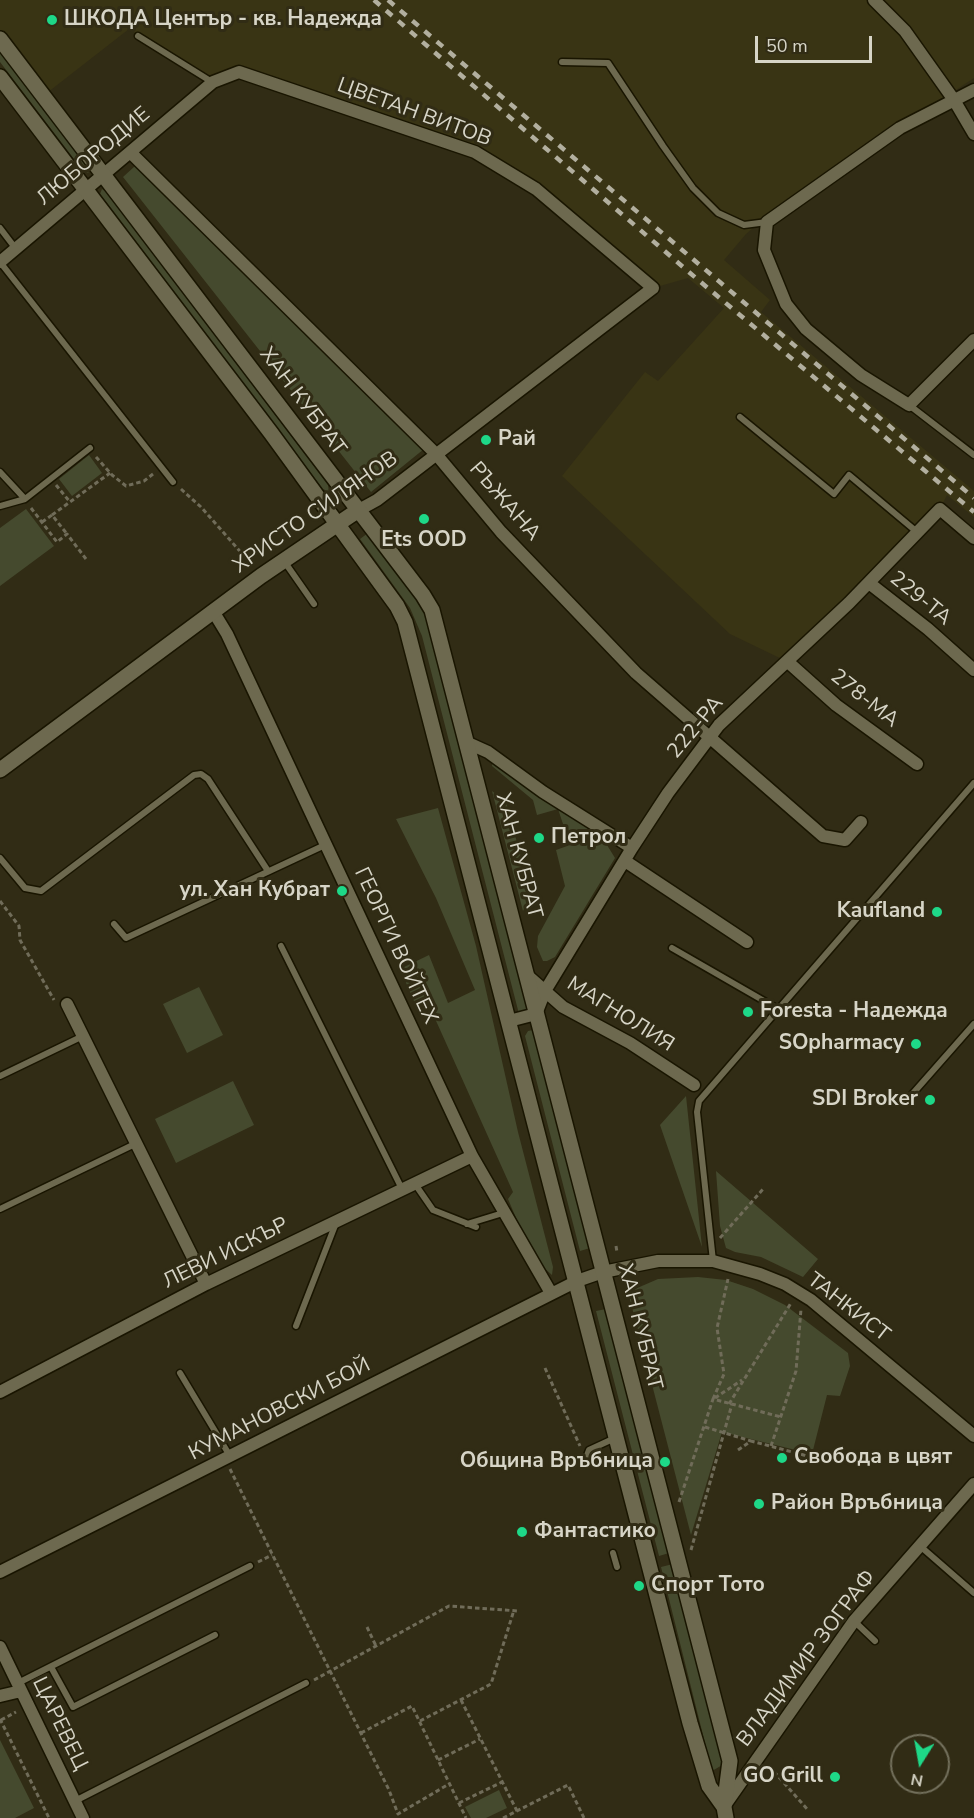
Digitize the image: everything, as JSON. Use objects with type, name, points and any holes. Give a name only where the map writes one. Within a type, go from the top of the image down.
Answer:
[{"type":"street","points":[[874,0],[905,32],[954,100],[974,134]]},
{"type":"street","name":"ХАН КУБРАТ","points":[[0,39],[432,610],[730,1761],[722,1814]]},
{"type":"street","name":"ЦВЕТАН ВИТОВ","points":[[213,82],[239,72],[475,152],[536,189],[654,288]]},
{"type":"street","name":"ХАН КУБРАТ","points":[[0,76],[336,523],[397,606],[405,622],[708,1786],[722,1814]]},
{"type":"street","name":"ЛЮБОРОДИЕ","points":[[0,262],[213,82]]},
{"type":"street","points":[[974,90],[900,128],[767,222],[764,250],[786,304],[806,329],[861,375],[909,405],[974,340]]},
{"type":"street","name":"РЪЖАНА","points":[[131,153],[436,454],[501,532],[628,665],[708,738],[823,836],[845,840],[861,822]]},
{"type":"street","name":"ХРИСТО СИЛЯНОВ","points":[[0,770],[261,576],[336,523],[376,500],[654,288]]},
{"type":"street","name":"222-РА","points":[[536,1014],[545,991],[632,848],[708,738],[730,714],[788,662],[869,583],[940,509],[974,538]]},
{"type":"street","name":"229-ТА","points":[[869,583],[928,629],[974,670]]},
{"type":"street","name":"ГЕОРГИ ВОЙТЕХ","points":[[213,611],[227,634],[472,1156],[551,1293]]},
{"type":"street","name":"278-МА","points":[[788,662],[836,705],[917,764]]},
{"type":"street","points":[[468,743],[488,752],[543,792],[632,848]]},
{"type":"street","points":[[625,861],[747,942]]},
{"type":"street","name":"МАГНОЛИЯ","points":[[528,976],[563,1007],[630,1042],[694,1085]]},
{"type":"street","points":[[67,1004],[206,1284]]},
{"type":"street","points":[[509,1021],[536,1014]]},
{"type":"street","name":"ЛЕВИ ИСКЪР","points":[[0,1392],[206,1284],[472,1156]]},
{"type":"street","name":"ТАНКИСТ","points":[[577,1281],[603,1272],[658,1261],[712,1261],[760,1274],[811,1300],[974,1436]]},
{"type":"street","name":"КУМАНОВСКИ БОЙ","points":[[0,1572],[577,1281]]},
{"type":"street","name":"ВЛАДИМИР ЗОГРАФ","points":[[722,1814],[759,1755],[854,1621],[974,1484]]},
{"type":"street","name":"ЦАРЕВЕЦ","points":[[0,1647],[83,1818]]},
{"type":"street","points":[[0,1696],[20,1687]]},
{"type":"lane","points":[[138,36],[213,82]]},
{"type":"lane","points":[[562,62],[608,63],[693,188],[731,221],[744,225],[767,222]]},
{"type":"lane","points":[[0,228],[16,249]]},
{"type":"lane","points":[[0,262],[173,482]]},
{"type":"lane","points":[[909,405],[974,455]]},
{"type":"lane","points":[[740,417],[834,494],[849,475],[918,532]]},
{"type":"lane","points":[[0,506],[25,499],[90,448]]},
{"type":"lane","points":[[0,472],[25,499]]},
{"type":"lane","points":[[284,560],[314,604]]},
{"type":"lane","points":[[0,858],[25,888],[41,891],[194,776],[201,774],[208,779],[268,871]]},
{"type":"lane","points":[[712,1261],[697,1112],[699,1101],[974,783]]},
{"type":"lane","points":[[114,924],[126,938],[325,844]]},
{"type":"lane","points":[[280,946],[402,1190]]},
{"type":"lane","points":[[672,948],[778,1009]]},
{"type":"lane","points":[[908,1099],[974,1024]]},
{"type":"lane","points":[[0,1076],[83,1036]]},
{"type":"lane","points":[[0,1209],[138,1143]]},
{"type":"lane","points":[[415,1184],[433,1210],[476,1227]]},
{"type":"lane","points":[[467,1224],[503,1213]]},
{"type":"lane","points":[[296,1326],[336,1222]]},
{"type":"lane","points":[[180,1373],[228,1458]]},
{"type":"lane","points":[[586,1458],[589,1450],[618,1436]]},
{"type":"lane","points":[[920,1546],[974,1593]]},
{"type":"lane","points":[[613,1553],[617,1567]]},
{"type":"lane","points":[[20,1687],[51,1667],[250,1566]]},
{"type":"lane","points":[[854,1621],[875,1641]]},
{"type":"lane","points":[[51,1667],[73,1707],[215,1635]]},
{"type":"lane","points":[[75,1801],[306,1683]]},
{"type":"path","points":[[90,448],[110,473],[126,486],[144,481],[162,467]]},
{"type":"path","points":[[42,522],[110,473]]},
{"type":"path","points":[[51,479],[70,502]]},
{"type":"path","points":[[173,482],[201,507],[261,576]]},
{"type":"path","points":[[25,499],[57,542],[67,534]]},
{"type":"path","points":[[52,515],[86,559]]},
{"type":"path","points":[[0,901],[19,926],[20,940],[59,1009],[67,1004]]},
{"type":"path","points":[[712,1247],[764,1188]]},
{"type":"path","points":[[616,1246],[617,1252]]},
{"type":"path","points":[[679,1504],[713,1399],[724,1374],[717,1328],[731,1266]]},
{"type":"path","points":[[688,1553],[691,1551],[730,1404],[797,1291]]},
{"type":"path","points":[[771,1446],[796,1371],[802,1310],[790,1303]]},
{"type":"path","points":[[545,1368],[586,1458]]},
{"type":"path","points":[[713,1399],[744,1379]]},
{"type":"path","points":[[713,1399],[781,1417]]},
{"type":"path","points":[[705,1427],[830,1462]]},
{"type":"path","points":[[738,1450],[751,1441]]},
{"type":"path","points":[[228,1458],[398,1814],[449,1784]]},
{"type":"path","points":[[250,1566],[273,1555]]},
{"type":"path","points":[[306,1683],[449,1606],[516,1610],[491,1684],[419,1721]]},
{"type":"path","points":[[367,1628],[376,1646]]},
{"type":"path","points":[[461,1700],[517,1811]]},
{"type":"path","points":[[29,1706],[0,1720],[49,1818]]},
{"type":"path","points":[[361,1733],[412,1706],[466,1818]]},
{"type":"path","points":[[438,1760],[480,1739]]},
{"type":"path","points":[[759,1755],[808,1810]]},
{"type":"path","points":[[459,1803],[502,1782]]},
{"type":"path","points":[[503,1818],[568,1785],[584,1818]]},
{"type":"shaded area","points":[[0,0],[974,0],[974,78],[775,209],[746,234],[724,260],[770,300],[761,312],[974,491],[974,517],[947,495],[940,509],[788,662],[730,634],[562,476],[645,372],[658,381],[724,308],[688,278],[653,288],[536,189],[475,152],[239,72],[213,82],[129,29],[43,96],[0,39]]},
{"type":"green space","points":[[0,52],[90,170],[88,173],[83,171],[0,62]]},
{"type":"green space","points":[[135,166],[424,449],[371,492],[123,177]]},
{"type":"green space","points":[[102,189],[108,193],[328,485],[329,492],[323,489],[100,194]]},
{"type":"green space","points":[[89,455],[102,473],[72,496],[59,479]]},
{"type":"green space","points":[[26,509],[54,546],[0,586],[0,528]]},
{"type":"green space","points":[[368,533],[425,611],[529,1011],[519,1014],[422,636],[410,608],[360,539]]},
{"type":"green space","points":[[493,757],[599,832],[615,858],[555,957],[547,961],[543,961],[537,947],[538,936],[565,886],[556,850],[570,845],[558,809],[537,815],[533,800],[492,766]]},
{"type":"green space","points":[[492,791],[506,802],[531,894],[523,911]]},
{"type":"green space","points":[[438,808],[476,946],[518,1132],[553,1267],[552,1275],[533,1258],[508,1199],[513,1192],[428,1003],[417,1008],[400,969],[429,955],[448,1003],[475,990],[436,898],[396,819]]},
{"type":"green space","points":[[199,987],[223,1035],[187,1053],[163,1004]]},
{"type":"green space","points":[[533,1030],[590,1248],[580,1251],[525,1036],[528,1031]]},
{"type":"green space","points":[[233,1081],[254,1125],[176,1163],[155,1119]]},
{"type":"green space","points":[[686,1096],[702,1247],[660,1125]]},
{"type":"green space","points":[[716,1171],[818,1259],[803,1277],[761,1257],[726,1248],[720,1226]]},
{"type":"green space","points":[[698,1277],[726,1280],[753,1289],[785,1305],[848,1353],[850,1366],[840,1396],[827,1395],[812,1454],[722,1432],[691,1535],[628,1292],[658,1279]]},
{"type":"green space","points":[[606,1309],[669,1553],[659,1556],[596,1311]]},
{"type":"green space","points":[[673,1564],[724,1764],[712,1771],[661,1567]]},
{"type":"green space","points":[[0,1740],[34,1808],[15,1818],[0,1818]]},
{"type":"green space","points":[[499,1790],[507,1808],[486,1818],[471,1818],[465,1807]]},
{"type":"railway","points":[[374,0],[690,273],[974,512]]},
{"type":"railway","points":[[388,0],[974,498]]},
{"type":"place","name":"ШКОДА Център - кв. Надежда","points":[[52,20]]},
{"type":"place","name":"Рай","points":[[486,440]]},
{"type":"place","name":"Ets OOD","points":[[424,519]]},
{"type":"place","name":"Петрол","points":[[539,838]]},
{"type":"place","name":"ул. Хан Кубрат","points":[[342,891]]},
{"type":"place","name":"Kaufland","points":[[937,912]]},
{"type":"place","name":"Foresta - Надежда","points":[[748,1012]]},
{"type":"place","name":"SOpharmacy","points":[[916,1044]]},
{"type":"place","name":"SDI Broker","points":[[930,1100]]},
{"type":"place","name":"Свобода в цвят","points":[[782,1458]]},
{"type":"place","name":"Община Връбница","points":[[665,1462]]},
{"type":"place","name":"Район Връбница","points":[[759,1504]]},
{"type":"place","name":"Фантастико","points":[[522,1532]]},
{"type":"place","name":"Спорт Тото","points":[[639,1586]]},
{"type":"place","name":"GO Grill","points":[[835,1777]]}]
